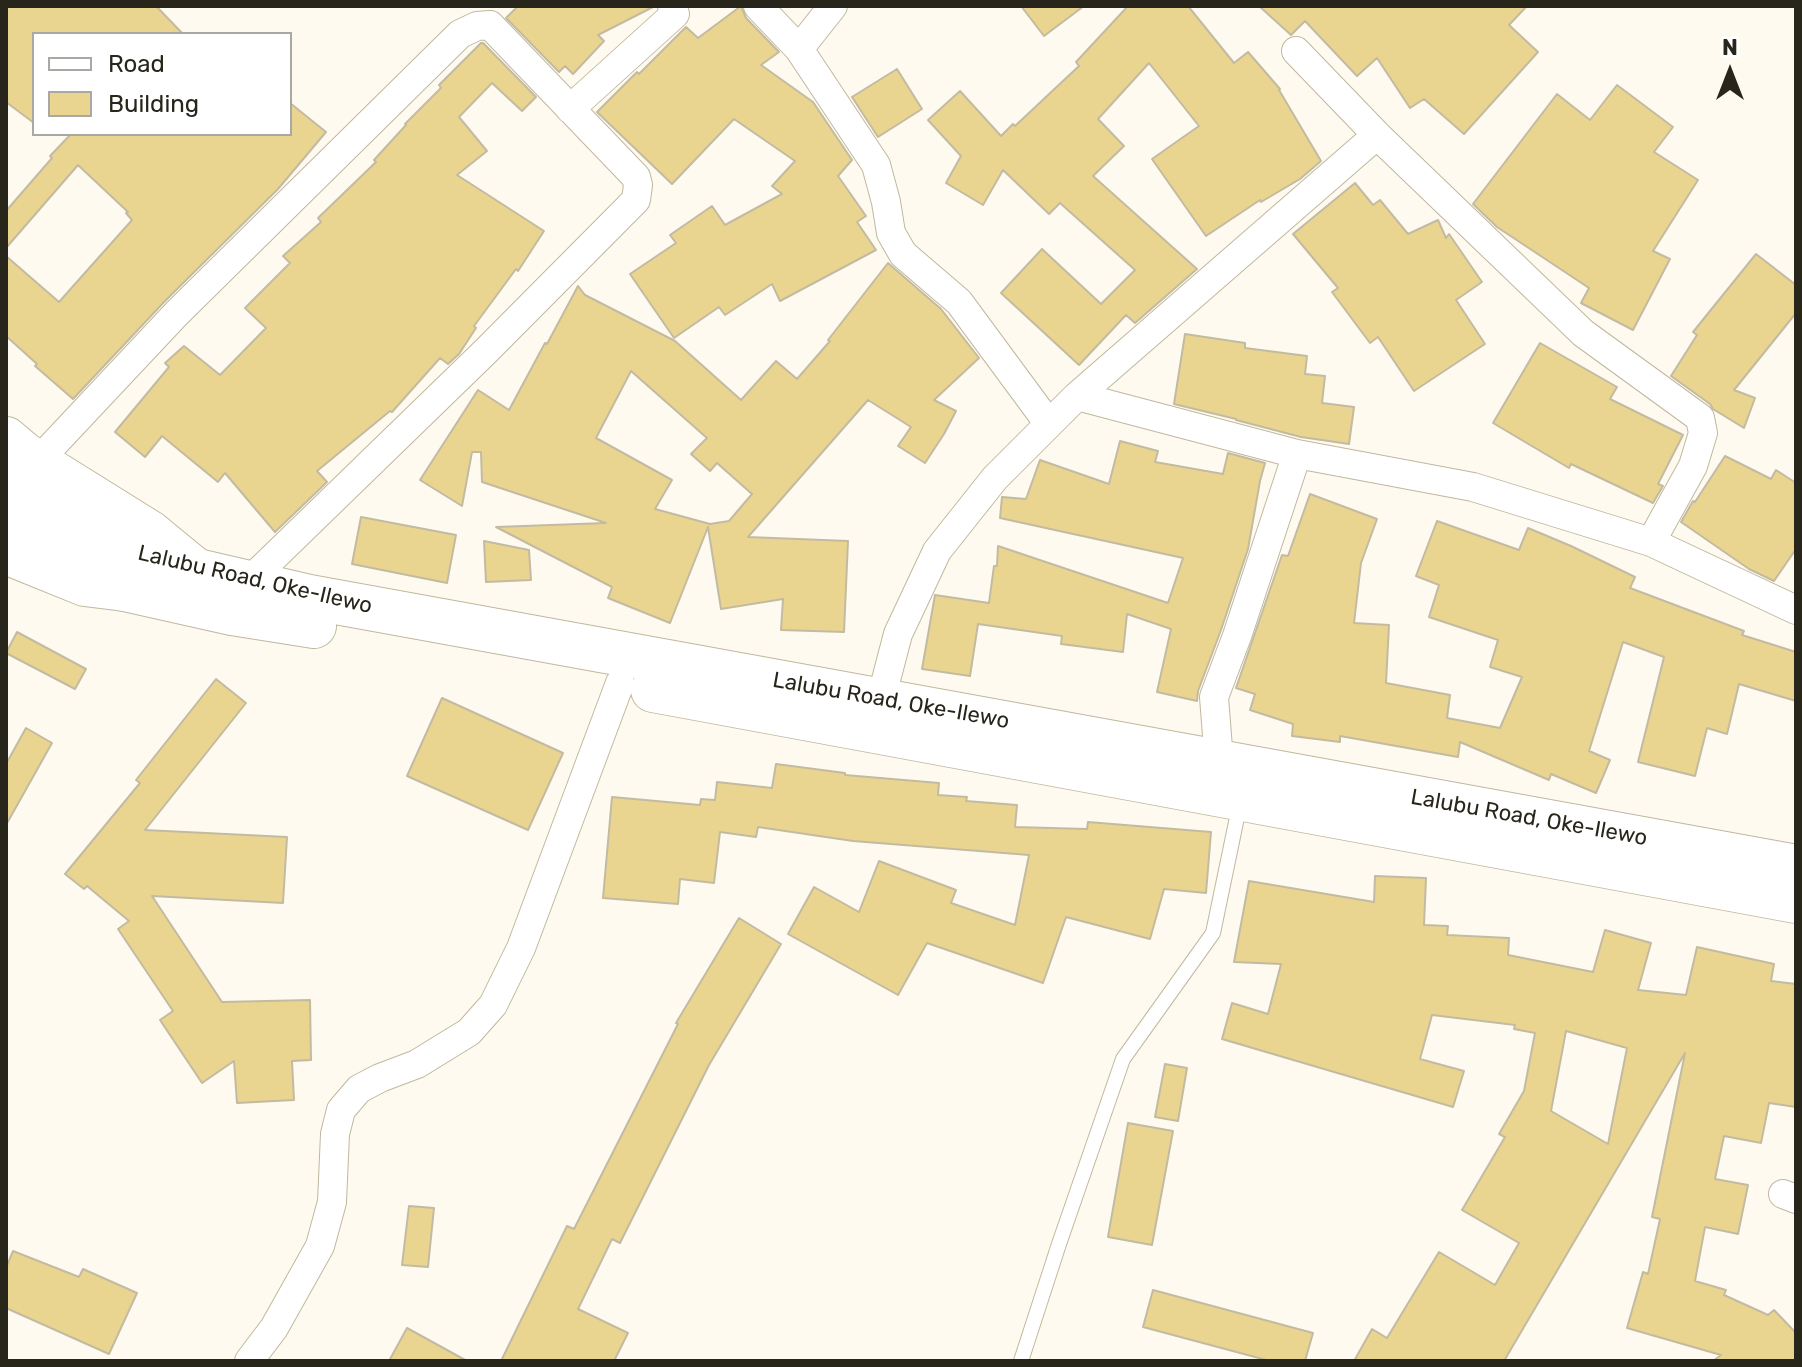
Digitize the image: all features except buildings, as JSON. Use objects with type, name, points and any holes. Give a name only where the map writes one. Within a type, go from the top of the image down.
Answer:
[{"type":"main road","name":"Lalubu Road, Oke-Ilewo","points":[[16,460],[150,533],[195,570],[247,583],[309,597],[1796,867]]},
{"type":"main road","name":"Lalubu Road, Oke-Ilewo","points":[[6,522],[68,562],[125,589],[232,613],[305,624],[1796,901]]},
{"type":"main road","points":[[6,552],[85,584],[125,589]]},
{"type":"street","points":[[570,109],[675,14],[672,6]]},
{"type":"street","points":[[758,6],[799,49],[876,165],[891,233],[903,254],[959,302],[1049,424]]},
{"type":"street","points":[[799,49],[833,6]]},
{"type":"street","points":[[16,460],[177,313],[460,34],[477,26],[490,25],[636,177],[636,200],[247,583]]},
{"type":"street","points":[[1296,51],[1377,135],[1583,333],[1700,418],[1703,433],[1693,466],[1651,542]]},
{"type":"street","points":[[881,699],[898,634],[937,551],[995,478],[1077,396],[1377,135]]},
{"type":"street","points":[[1077,396],[1297,454],[1473,487],[1651,542],[1796,610]]},
{"type":"street","points":[[1219,761],[1214,697],[1297,454]]},
{"type":"street","points":[[249,1361],[274,1328],[320,1246],[332,1202],[335,1134],[341,1110],[359,1089],[417,1064],[469,1032],[493,1005],[521,948],[620,683]]},
{"type":"lane","points":[[1021,1361],[1123,1059],[1213,933],[1241,799]]}]
